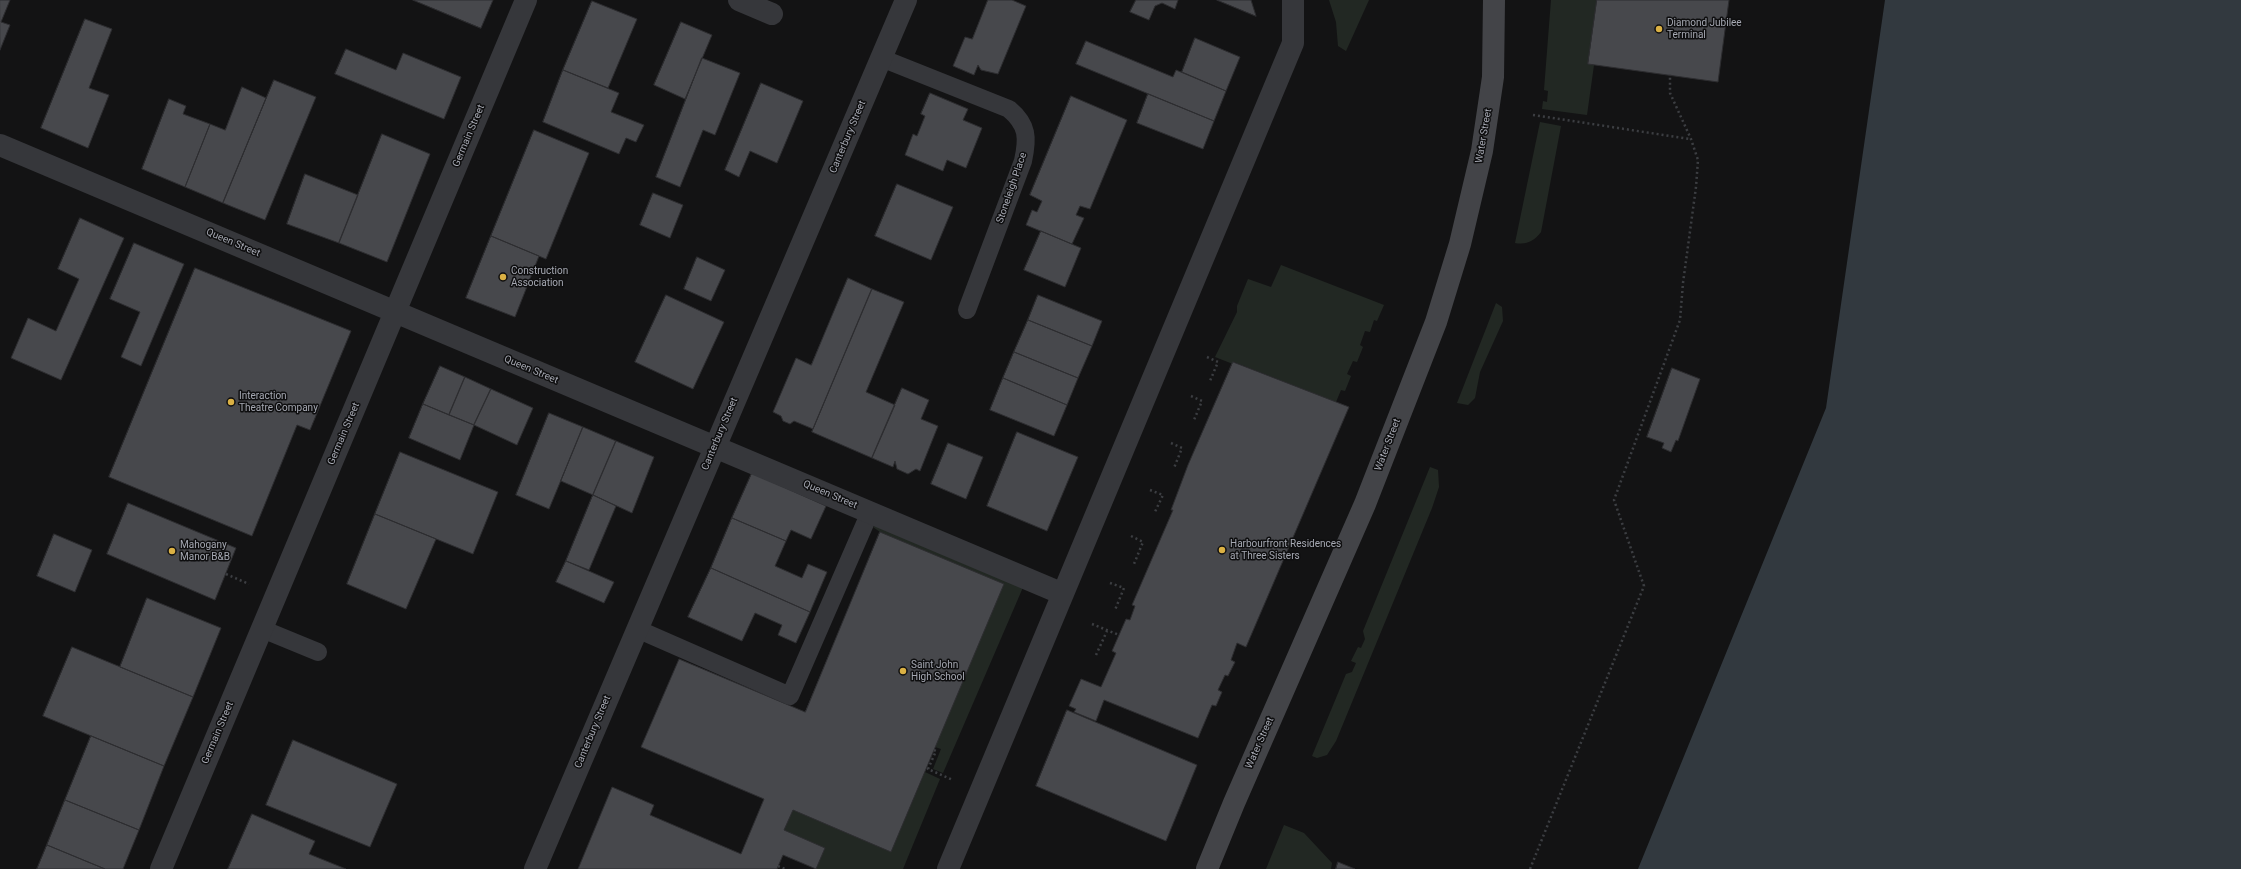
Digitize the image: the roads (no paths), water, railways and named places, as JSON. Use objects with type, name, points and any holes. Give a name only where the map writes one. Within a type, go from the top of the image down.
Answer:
[{"type":"main road","name":"Water Street","points":[[1207,869],[1234,803],[1366,504],[1436,322],[1460,244],[1482,151],[1493,76],[1494,0]]},
{"type":"street","name":"Germain Street","points":[[161,869],[526,0]]},
{"type":"street","points":[[739,0],[772,14]]},
{"type":"street","name":"Canterbury Street","points":[[535,869],[906,0]]},
{"type":"street","points":[[948,869],[1293,43],[1294,0]]},
{"type":"street","name":"Queen Street","points":[[0,145],[1063,594]]},
{"type":"lane","name":"Stoneleigh Place","points":[[881,58],[1009,109],[1018,116],[1024,126],[1027,142],[1023,161],[966,310]]},
{"type":"lane","points":[[637,629],[790,696],[870,512]]},
{"type":"lane","points":[[262,629],[318,652]]},
{"type":"place","name":"Diamond Jubilee Terminal","points":[[1659,29]]},
{"type":"place","name":"Construction Association","points":[[503,277]]},
{"type":"place","name":"Interaction Theatre Company","points":[[231,402]]},
{"type":"place","name":"Harbourfront Residences at Three Sisters","points":[[1222,550]]},
{"type":"place","name":"Mahogany Manor B&B","points":[[172,551]]},
{"type":"place","name":"Saint John High School","points":[[903,671]]}]
